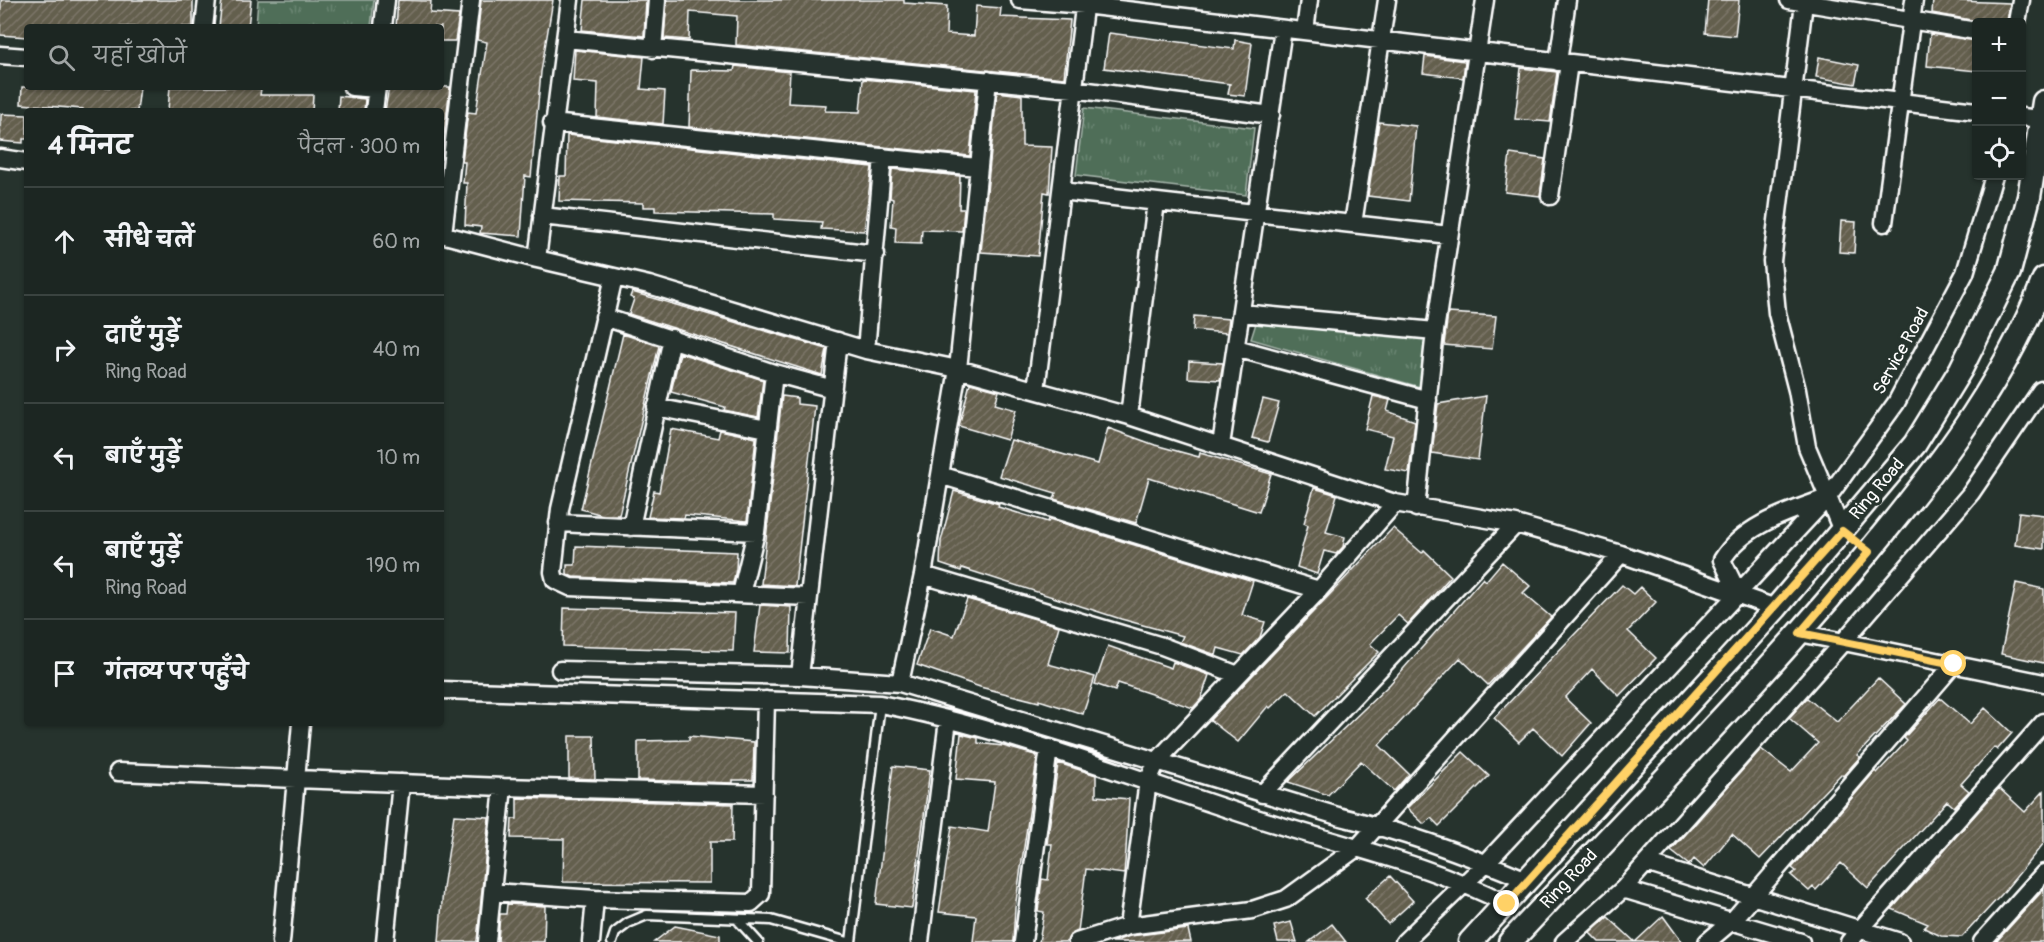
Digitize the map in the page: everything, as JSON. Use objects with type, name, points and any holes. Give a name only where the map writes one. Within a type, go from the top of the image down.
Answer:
[{"type":"main road","name":"Ring Road","points":[[1470,942],[1529,881],[1776,608],[1915,444],[1961,369],[2009,272],[2029,197],[2036,113]]},
{"type":"main road","name":"Ring Road","points":[[1510,942],[1800,633],[1869,552],[1946,455],[2002,371],[2044,279]]},
{"type":"main road","points":[[1842,531],[1869,552]]},
{"type":"street","points":[[204,24],[207,0]]},
{"type":"street","points":[[383,24],[386,0]]},
{"type":"street","points":[[444,218],[471,0]]},
{"type":"street","points":[[537,259],[552,123],[570,0]]},
{"type":"street","points":[[653,49],[657,0]]},
{"type":"street","points":[[1020,0],[1084,3],[1380,41],[1972,110]]},
{"type":"street","points":[[1305,31],[1309,0]]},
{"type":"street","points":[[1353,224],[1387,0]]},
{"type":"street","points":[[1416,508],[1435,331],[1479,52],[1485,0]]},
{"type":"street","points":[[1550,196],[1564,62],[1567,0]]},
{"type":"street","points":[[1884,223],[1914,0]]},
{"type":"street","points":[[2018,18],[2020,0]]},
{"type":"street","points":[[1842,531],[1808,447],[1797,390],[1777,312],[1772,261],[1794,89],[1796,1],[1972,30]]},
{"type":"street","points":[[1036,390],[1084,3]]},
{"type":"street","points":[[1221,445],[1283,29]]},
{"type":"street","points":[[566,39],[1073,88],[1270,115]]},
{"type":"street","points":[[0,55],[24,57]]},
{"type":"street","points":[[900,683],[923,575],[958,369],[977,167],[988,80]]},
{"type":"street","points":[[374,108],[377,90]]},
{"type":"street","points":[[552,123],[977,167]]},
{"type":"street","points":[[866,350],[883,157]]},
{"type":"street","points":[[0,158],[24,162]]},
{"type":"street","name":"Service Road","points":[[1404,942],[1486,863],[1828,497],[1896,403],[1965,273],[1993,180]]},
{"type":"street","points":[[1061,191],[1449,235]]},
{"type":"street","points":[[1129,416],[1156,202]]},
{"type":"street","points":[[542,216],[876,254]]},
{"type":"street","points":[[444,235],[649,285],[866,350],[958,369],[1129,416],[1395,503],[1516,524],[1621,554],[1776,608]]},
{"type":"street","points":[[614,277],[558,523],[553,572],[555,580],[562,585],[809,597]]},
{"type":"street","points":[[1242,312],[1435,331]]},
{"type":"street","points":[[604,317],[774,374],[833,389]]},
{"type":"street","points":[[631,527],[672,338]]},
{"type":"street","points":[[790,700],[809,597],[838,341]]},
{"type":"street","points":[[1236,348],[1428,400]]},
{"type":"street","points":[[741,594],[756,532],[774,374]]},
{"type":"street","points":[[1564,942],[1623,889],[1843,642],[1971,493],[2041,390]]},
{"type":"street","points":[[656,407],[767,429]]},
{"type":"street","points":[[940,475],[1319,590]]},
{"type":"street","points":[[1738,595],[1722,560],[1730,547],[1772,518],[1828,497]]},
{"type":"street","points":[[1128,926],[1148,781],[1157,761],[1319,590],[1395,503]]},
{"type":"street","points":[[558,523],[756,532]]},
{"type":"street","points":[[1262,794],[1516,524]]},
{"type":"street","points":[[1077,942],[1128,926],[1252,910],[1286,899],[1358,847],[1621,554]]},
{"type":"street","points":[[923,575],[1162,646],[1239,675]]},
{"type":"street","points":[[1800,633],[2044,683]]},
{"type":"street","points":[[1707,942],[1733,920],[1954,664]]},
{"type":"street","points":[[560,670],[796,675],[900,683],[1262,794],[1378,826],[1486,863],[1529,881]]},
{"type":"street","points":[[444,690],[880,704],[1049,748],[1263,820],[1358,847],[1464,884],[1507,904]]},
{"type":"street","points":[[492,892],[595,899],[751,903],[757,900],[761,894],[766,700]]},
{"type":"street","points":[[920,942],[948,720]]},
{"type":"street","points":[[1853,936],[2044,722]]},
{"type":"street","points":[[281,942],[301,726]]},
{"type":"street","points":[[1023,942],[1049,748]]},
{"type":"street","points":[[118,772],[503,787],[764,794]]},
{"type":"street","points":[[385,942],[400,783]]},
{"type":"street","points":[[488,942],[503,787]]},
{"type":"street","points":[[1646,863],[1754,896],[1853,936],[1900,942]]},
{"type":"street","points":[[1982,942],[2044,873]]},
{"type":"street","points":[[1623,889],[1801,942]]},
{"type":"street","points":[[591,942],[595,899]]},
{"type":"lane","points":[[612,942],[615,933],[628,923],[647,915],[771,920],[850,942],[880,704]]},
{"type":"lane","points":[[737,919],[758,942]]},
{"type":"green space","points":[[258,0],[374,0],[371,24],[256,24]]},
{"type":"green space","points":[[1084,108],[1254,128],[1246,195],[1076,175]]},
{"type":"green space","points":[[1257,320],[1425,339],[1420,387],[1251,339]]},
{"type":"building","points":[[1,0],[193,0],[193,24],[24,24],[24,37],[0,35]]},
{"type":"building","points":[[222,0],[251,0],[248,24],[219,24]]},
{"type":"building","points":[[398,0],[431,1],[430,13],[459,15],[455,41],[444,41],[444,24],[396,24]]},
{"type":"building","points":[[481,0],[553,0],[541,72],[531,177],[525,176],[521,236],[480,233],[481,227],[465,225],[467,183],[463,183],[465,162],[462,162],[468,112],[476,113],[487,42],[477,40]]},
{"type":"building","points":[[585,0],[646,0],[644,36],[582,30]]},
{"type":"building","points":[[667,0],[904,0],[904,3],[947,6],[946,34],[974,36],[976,6],[1001,8],[1000,17],[1070,20],[1064,78],[736,45],[737,16],[690,12],[689,40],[664,38]]},
{"type":"building","points":[[1708,0],[1739,0],[1735,36],[1705,33]]},
{"type":"building","points":[[1933,0],[2010,3],[2008,18],[1972,18],[1972,20],[1932,13]]},
{"type":"building","points":[[1109,33],[1234,49],[1235,40],[1252,43],[1245,96],[1228,94],[1230,84],[1104,68]]},
{"type":"building","points":[[1930,34],[1972,40],[1972,70],[1927,66]]},
{"type":"building","points":[[575,50],[644,57],[641,89],[665,91],[663,124],[597,117],[598,83],[573,81]]},
{"type":"building","points":[[1425,56],[1465,61],[1463,78],[1423,73]]},
{"type":"building","points":[[1819,57],[1859,65],[1855,84],[1816,77]]},
{"type":"building","points":[[735,66],[790,72],[788,103],[826,105],[825,111],[860,112],[863,79],[976,90],[970,156],[689,127],[691,70],[734,71]]},
{"type":"building","points":[[1521,68],[1557,72],[1550,122],[1515,119]]},
{"type":"building","points":[[22,87],[24,90],[140,90],[137,108],[71,108],[21,104]]},
{"type":"building","points":[[444,87],[450,87],[444,136],[444,108],[386,108],[388,90],[444,90]]},
{"type":"building","points":[[170,90],[261,90],[260,95],[313,95],[312,108],[168,108]]},
{"type":"building","points":[[997,92],[1022,95],[1022,146],[1052,147],[1049,193],[1044,192],[1038,256],[981,252]]},
{"type":"building","points":[[339,96],[365,99],[364,108],[338,108]]},
{"type":"building","points":[[1,114],[24,115],[23,143],[0,141]]},
{"type":"building","points":[[1379,122],[1416,126],[1409,201],[1368,196]]},
{"type":"building","points":[[567,135],[872,167],[864,231],[821,229],[822,222],[774,219],[774,214],[655,211],[655,207],[643,207],[643,203],[559,201],[560,176],[566,176]]},
{"type":"building","points":[[1510,154],[1545,159],[1540,196],[1505,192]]},
{"type":"building","points":[[892,169],[960,176],[959,209],[964,209],[962,231],[922,230],[921,244],[895,243],[896,227],[891,226]]},
{"type":"building","points":[[1841,221],[1856,222],[1854,253],[1839,252]]},
{"type":"building","points":[[632,292],[827,349],[822,375],[629,314],[634,299],[630,297]]},
{"type":"building","points":[[1448,313],[1496,316],[1492,349],[1444,345]]},
{"type":"building","points":[[1194,316],[1229,319],[1227,333],[1193,330]]},
{"type":"building","points":[[623,334],[659,346],[619,515],[603,515],[581,509]]},
{"type":"building","points":[[680,353],[763,380],[758,417],[724,410],[725,407],[671,392]]},
{"type":"building","points":[[1189,361],[1223,363],[1220,380],[1188,378]]},
{"type":"building","points":[[970,383],[999,391],[995,404],[1016,410],[1007,440],[959,426]]},
{"type":"building","points":[[782,396],[797,398],[797,404],[815,406],[795,586],[761,584]]},
{"type":"building","points":[[1373,396],[1390,400],[1387,411],[1415,421],[1409,473],[1385,469],[1393,436],[1365,429]]},
{"type":"building","points":[[1486,396],[1478,460],[1432,453],[1438,404]]},
{"type":"building","points":[[1263,399],[1279,403],[1268,442],[1252,438]]},
{"type":"building","points":[[1108,428],[1155,445],[1199,457],[1200,453],[1271,474],[1259,512],[1149,478],[1136,523],[1054,499],[1056,493],[999,476],[1011,440],[1098,464]]},
{"type":"building","points":[[671,429],[718,438],[720,430],[756,438],[747,521],[685,515],[684,518],[648,517],[654,491],[659,492]]},
{"type":"building","points":[[1314,488],[1337,495],[1326,532],[1345,537],[1343,547],[1336,554],[1324,551],[1317,574],[1297,567],[1308,525],[1304,523]]},
{"type":"building","points":[[954,491],[999,504],[998,507],[1048,522],[1049,519],[1253,581],[1242,615],[1265,622],[1260,637],[1243,655],[1218,648],[1216,655],[1180,642],[1183,636],[1121,619],[962,568],[961,571],[940,564],[941,541]]},
{"type":"building","points":[[2019,512],[2044,515],[2044,549],[2015,545]]},
{"type":"building","points":[[1393,528],[1422,553],[1424,550],[1451,576],[1408,624],[1398,615],[1370,644],[1379,652],[1315,716],[1288,691],[1270,708],[1268,706],[1238,742],[1210,720]]},
{"type":"building","points":[[576,546],[737,552],[736,569],[733,583],[573,577],[567,574],[567,565],[575,565]]},
{"type":"building","points":[[1502,562],[1530,586],[1523,593],[1551,617],[1488,685],[1460,658],[1379,745],[1409,774],[1394,791],[1361,761],[1328,795],[1288,782],[1390,684],[1483,578],[1486,581]]},
{"type":"building","points":[[2016,583],[2044,589],[2044,663],[2001,654]]},
{"type":"building","points":[[1622,585],[1633,594],[1640,587],[1656,602],[1628,631],[1656,658],[1619,696],[1592,669],[1565,698],[1591,723],[1562,756],[1533,728],[1519,742],[1494,718]]},
{"type":"building","points":[[967,599],[1059,626],[1048,664],[1095,677],[1083,714],[1039,700],[1039,702],[980,687],[917,665],[930,628],[954,636]]},
{"type":"building","points":[[760,605],[791,607],[790,653],[754,652]]},
{"type":"building","points":[[564,608],[735,613],[733,651],[563,646]]},
{"type":"building","points":[[1108,646],[1171,668],[1173,662],[1209,675],[1201,699],[1193,708],[1118,683],[1115,691],[1095,684]]},
{"type":"building","points":[[1878,678],[1906,704],[1857,755],[1860,757],[1843,776],[1841,774],[1760,859],[1732,834],[1704,868],[1694,859],[1689,865],[1671,851],[1761,749],[1791,772],[1818,743],[1789,718],[1807,698],[1837,722]]},
{"type":"building","points":[[1940,698],[1970,724],[1985,708],[2012,733],[1997,750],[1994,747],[1961,784],[1969,791],[1954,807],[1947,801],[1868,888],[1841,863],[1816,890],[1813,887],[1809,891],[1791,875],[1796,871],[1792,868],[1875,771],[1877,773],[1907,741],[1904,738]]},
{"type":"building","points":[[961,734],[978,738],[978,743],[1003,746],[1035,755],[1037,759],[1015,908],[1013,942],[973,942],[976,916],[939,912],[952,826],[988,832],[995,782],[956,779]]},
{"type":"building","points":[[569,736],[594,736],[595,779],[569,778]]},
{"type":"building","points":[[689,736],[754,742],[753,780],[733,780],[733,783],[638,780],[638,741],[689,740]]},
{"type":"building","points":[[1463,752],[1489,776],[1439,826],[1431,818],[1424,824],[1407,808]]},
{"type":"building","points":[[1058,763],[1096,775],[1096,796],[1129,799],[1124,874],[1086,869],[1078,931],[1070,935],[1067,942],[1039,942],[1044,912],[1038,911],[1042,879],[1048,880],[1052,844],[1047,844]]},
{"type":"building","points":[[893,766],[930,770],[912,908],[876,904]]},
{"type":"building","points":[[1999,788],[2025,812],[2044,791],[2044,843],[2002,894],[1962,937],[1941,936],[1924,928],[1928,924],[1892,909]]},
{"type":"building","points":[[517,798],[733,804],[732,842],[710,842],[710,883],[563,882],[564,839],[511,838],[512,819],[517,819]]},
{"type":"building","points":[[454,815],[489,817],[477,942],[439,942],[443,888]]},
{"type":"building","points":[[1390,876],[1413,901],[1388,924],[1365,898]]},
{"type":"building","points":[[2044,889],[2044,942],[1996,942]]},
{"type":"building","points":[[507,904],[545,906],[544,942],[498,942],[500,914],[506,914]]},
{"type":"building","points":[[1663,916],[1682,942],[1635,942]]},
{"type":"building","points":[[1608,917],[1635,942],[1599,942],[1590,933]]},
{"type":"building","points":[[1291,922],[1297,942],[1278,942],[1274,926]]},
{"type":"building","points":[[1332,924],[1346,942],[1309,942]]},
{"type":"building","points":[[675,926],[720,935],[720,942],[654,942]]},
{"type":"building","points":[[1188,929],[1191,942],[1112,942],[1130,936]]},
{"type":"route","points":[[1507,904],[1776,608],[1842,531],[1869,552],[1800,633],[1954,664]]}]
